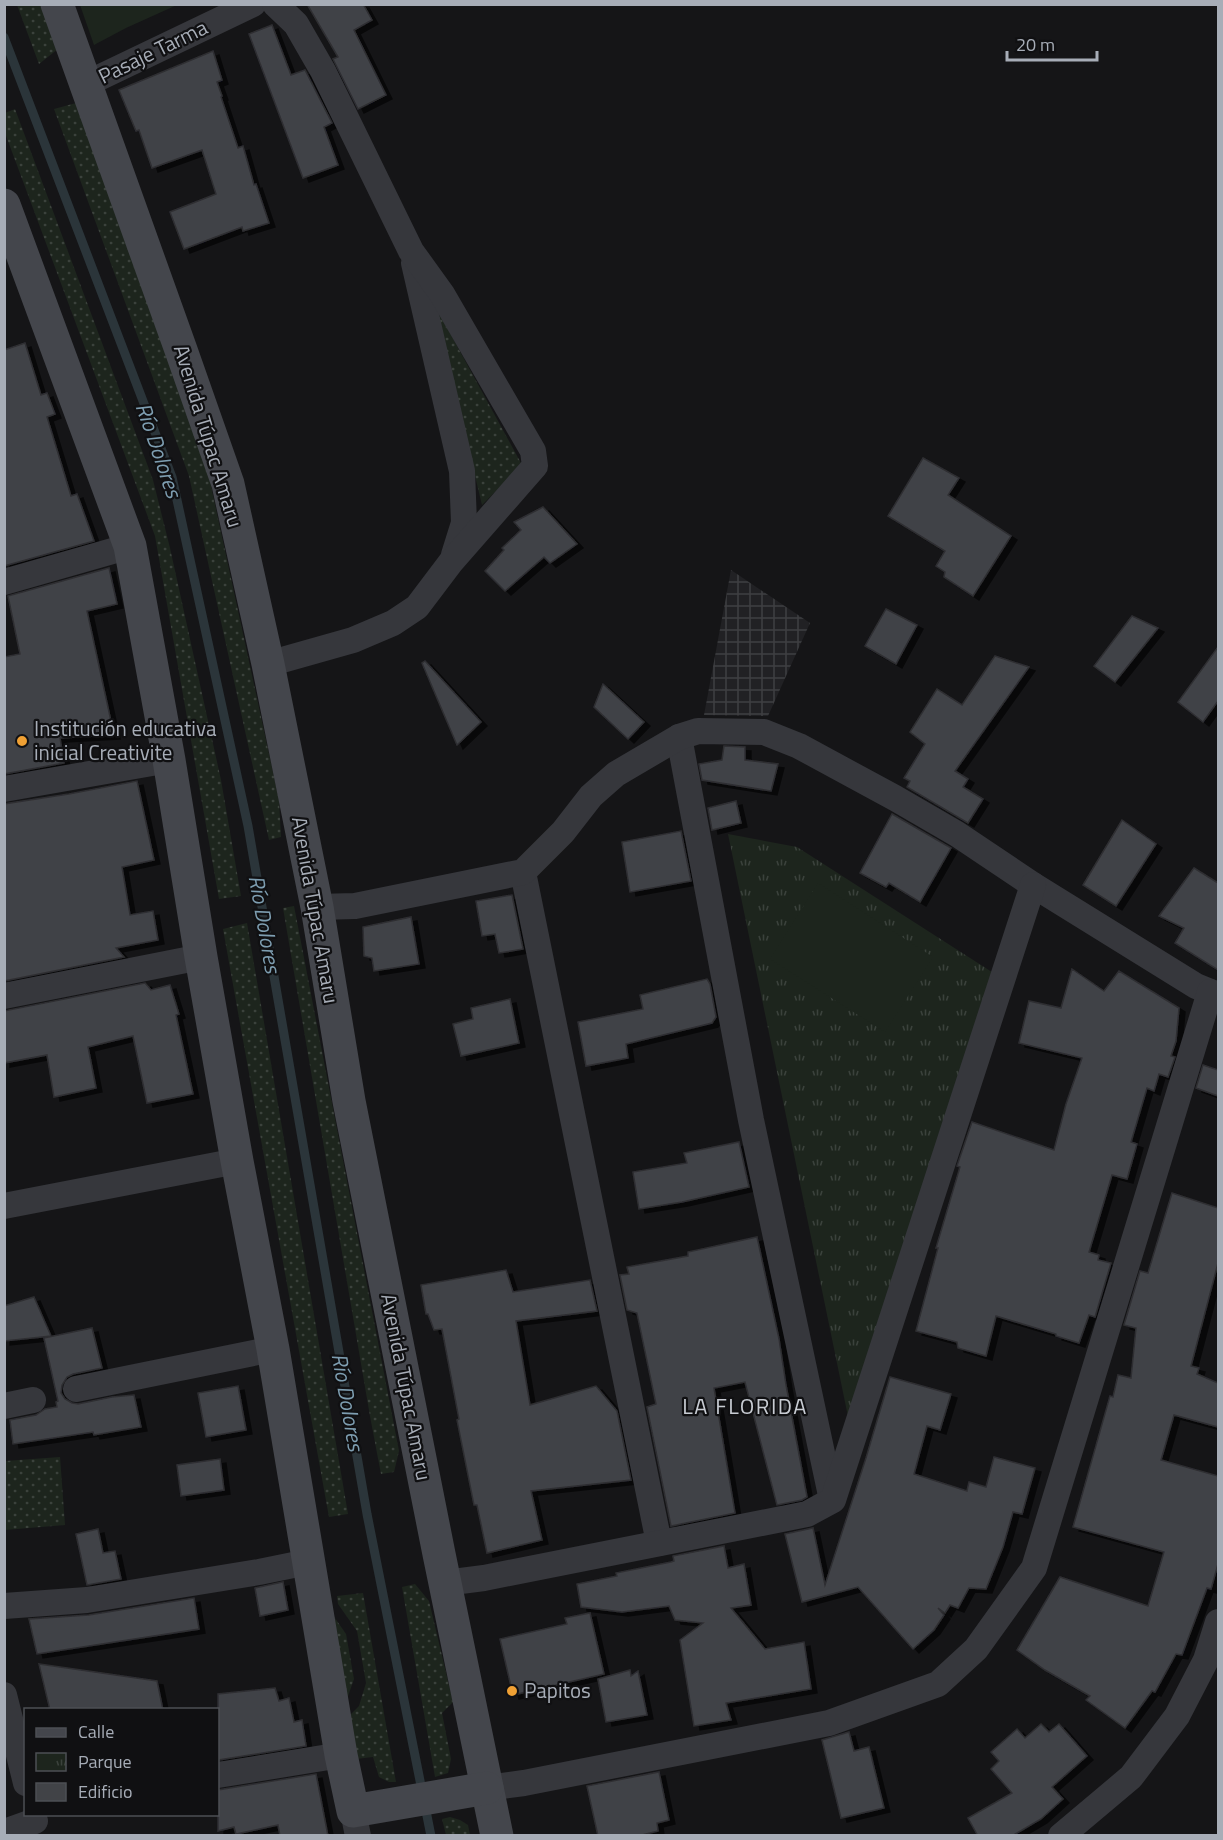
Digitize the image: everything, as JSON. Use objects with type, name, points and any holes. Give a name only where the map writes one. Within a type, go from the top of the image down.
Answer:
[{"type":"street","name":"Avenida Túpac Amaru","points":[[57,4],[228,484],[268,664],[317,907],[349,1101],[445,1583],[477,1790],[497,1836]]},
{"type":"street","name":"Pasaje Tarma","points":[[86,84],[253,4]]},
{"type":"street","points":[[268,664],[353,640],[393,623],[417,607],[451,562],[536,466],[533,451],[442,294],[411,251],[322,71],[296,24],[275,4]]},
{"type":"street","points":[[4,205],[130,546],[237,1161],[273,1349],[341,1755],[362,1818],[477,1790],[524,1783],[829,1723],[938,1684],[976,1649],[1034,1568],[1214,994],[1196,986],[1033,885],[957,834],[799,746],[764,732],[698,731],[679,737],[616,774],[591,796],[563,832],[523,872],[355,906],[317,907]]},
{"type":"street","points":[[411,251],[462,471],[464,523],[451,562]]},
{"type":"street","points":[[4,582],[130,546]]},
{"type":"street","points":[[679,737],[751,1120],[832,1500]]},
{"type":"street","points":[[4,789],[169,760]]},
{"type":"street","points":[[523,872],[659,1543]]},
{"type":"street","points":[[445,1583],[484,1578],[807,1514],[832,1500],[1033,885]]},
{"type":"street","points":[[4,996],[201,957]]},
{"type":"street","points":[[4,1206],[237,1161]]},
{"type":"street","points":[[76,1389],[273,1349]]},
{"type":"street","points":[[4,1406],[33,1400]]},
{"type":"street","points":[[4,1606],[87,1600],[308,1562]]},
{"type":"street","points":[[1061,1836],[1131,1777],[1177,1716],[1206,1660],[1218,1622]]},
{"type":"street","points":[[4,1695],[24,1775]]},
{"type":"street","points":[[219,1775],[341,1755]]},
{"type":"street","points":[[4,1832],[36,1824]]},
{"type":"shaded area","points":[[731,570],[810,623],[768,716],[704,715]]},
{"type":"green space","points":[[80,4],[177,5],[94,45]]},
{"type":"green space","points":[[17,5],[41,5],[58,49],[39,64]]},
{"type":"green space","points":[[76,103],[208,472],[279,800],[281,837],[269,840],[189,476],[54,109]]},
{"type":"green space","points":[[15,109],[153,480],[221,780],[241,896],[219,899],[155,536],[5,133],[5,113]]},
{"type":"green space","points":[[433,302],[522,465],[482,505]]},
{"type":"green space","points":[[728,834],[797,847],[995,974],[850,1426]]},
{"type":"green space","points":[[818,883],[933,957],[885,1032],[770,959]]},
{"type":"green space","points":[[294,906],[399,1451],[394,1472],[381,1474],[370,1416],[283,908]]},
{"type":"green space","points":[[247,923],[348,1514],[329,1517],[223,929]]},
{"type":"green space","points":[[60,1457],[65,1525],[5,1530],[5,1461]]},
{"type":"green space","points":[[415,1584],[429,1601],[453,1702],[442,1713],[451,1759],[448,1773],[435,1777],[402,1587]]},
{"type":"green space","points":[[363,1593],[396,1782],[389,1782],[379,1777],[373,1757],[356,1759],[350,1715],[359,1706],[366,1683],[357,1631],[338,1604],[337,1596]]},
{"type":"green space","points":[[328,1608],[346,1634],[354,1679],[347,1699]]},
{"type":"green space","points":[[450,1817],[468,1825],[470,1835],[446,1835],[442,1819]]},
{"type":"building","points":[[307,4],[363,4],[372,20],[354,30],[386,95],[358,109],[333,59],[338,57]]},
{"type":"building","points":[[272,25],[291,75],[305,70],[332,123],[324,127],[338,165],[303,178],[249,34]]},
{"type":"building","points":[[213,51],[222,80],[217,82],[221,97],[238,148],[243,146],[254,185],[256,184],[269,223],[243,231],[242,227],[184,249],[170,212],[216,194],[202,150],[152,168],[139,130],[136,131],[119,90]]},
{"type":"building","points":[[25,343],[41,395],[47,393],[55,414],[47,417],[71,496],[77,494],[94,541],[4,566],[4,350]]},
{"type":"building","points":[[923,458],[959,478],[948,495],[1011,536],[973,596],[944,577],[945,572],[936,566],[945,551],[888,516]]},
{"type":"building","points":[[543,507],[577,544],[550,563],[544,557],[505,591],[485,571],[504,550],[502,548],[521,530],[514,522]]},
{"type":"building","points":[[109,568],[117,604],[87,611],[114,735],[60,738],[64,763],[4,774],[4,657],[20,654],[8,596]]},
{"type":"building","points":[[886,609],[917,625],[896,664],[865,646]]},
{"type":"building","points":[[1132,616],[1158,628],[1115,682],[1094,666]]},
{"type":"building","points":[[1218,647],[1218,701],[1203,722],[1178,702]]},
{"type":"building","points":[[995,656],[1029,667],[955,771],[968,779],[963,787],[983,799],[968,823],[907,787],[910,781],[904,778],[925,744],[910,732],[937,689],[962,705]]},
{"type":"building","points":[[425,661],[481,722],[457,745],[422,663]]},
{"type":"building","points":[[603,684],[644,722],[628,739],[594,707]]},
{"type":"building","points":[[724,746],[745,747],[745,760],[778,764],[771,791],[702,780],[699,764],[722,760]]},
{"type":"building","points":[[137,781],[154,860],[122,867],[130,915],[153,911],[158,940],[116,948],[124,957],[4,981],[4,804]]},
{"type":"building","points":[[736,801],[741,823],[712,830],[708,808]]},
{"type":"building","points":[[892,814],[951,848],[920,902],[889,883],[886,887],[860,873]]},
{"type":"building","points":[[1122,820],[1156,844],[1116,906],[1083,885]]},
{"type":"building","points":[[681,831],[691,881],[630,892],[622,842]]},
{"type":"building","points":[[1194,868],[1218,883],[1218,970],[1175,943],[1184,928],[1159,916]]},
{"type":"building","points":[[512,895],[523,949],[499,953],[495,934],[482,936],[476,901]]},
{"type":"building","points":[[411,917],[419,964],[374,971],[372,958],[364,956],[363,927]]},
{"type":"building","points":[[1072,969],[1104,991],[1119,971],[1179,1008],[1176,1041],[1171,1056],[1175,1057],[1168,1077],[1159,1074],[1154,1091],[1147,1088],[1131,1142],[1137,1144],[1127,1179],[1112,1175],[1089,1252],[1099,1255],[1098,1260],[1111,1263],[1095,1317],[1089,1315],[1079,1343],[996,1316],[986,1356],[958,1348],[957,1342],[916,1331],[938,1248],[936,1248],[960,1167],[957,1166],[972,1122],[1054,1150],[1066,1104],[1082,1058],[1019,1043],[1029,1001],[1061,1008]]},
{"type":"building","points":[[707,979],[716,1017],[712,1023],[626,1044],[628,1058],[586,1066],[578,1022],[643,1009],[640,995]]},
{"type":"building","points":[[145,983],[151,990],[170,985],[179,1014],[176,1015],[193,1094],[147,1103],[133,1036],[88,1047],[96,1088],[54,1097],[47,1055],[4,1063],[4,1011]]},
{"type":"building","points":[[510,999],[519,1043],[461,1056],[453,1024],[473,1019],[471,1008]]},
{"type":"building","points":[[1203,1065],[1218,1070],[1218,1096],[1196,1088]]},
{"type":"building","points":[[739,1142],[749,1187],[639,1209],[633,1172],[687,1163],[684,1153]]},
{"type":"building","points":[[1172,1193],[1218,1208],[1218,1263],[1191,1366],[1199,1368],[1197,1374],[1218,1383],[1218,1427],[1174,1415],[1161,1460],[1218,1476],[1218,1564],[1211,1589],[1207,1588],[1182,1655],[1176,1654],[1155,1692],[1152,1691],[1125,1728],[1086,1700],[1090,1696],[1045,1670],[1017,1650],[1060,1577],[1148,1606],[1164,1552],[1073,1527],[1118,1375],[1131,1378],[1136,1328],[1124,1325],[1140,1271],[1148,1273]]},
{"type":"building","points":[[757,1237],[779,1339],[807,1497],[777,1505],[745,1382],[714,1388],[735,1513],[671,1526],[647,1407],[656,1404],[637,1313],[627,1310],[620,1275],[629,1274],[627,1267],[688,1256],[688,1252]]},
{"type":"building","points":[[506,1270],[513,1292],[590,1280],[597,1311],[516,1321],[530,1405],[596,1386],[617,1411],[631,1480],[531,1491],[542,1540],[487,1553],[477,1505],[474,1505],[442,1329],[434,1330],[426,1314],[421,1285]]},
{"type":"building","points":[[34,1297],[51,1336],[4,1341],[4,1306]]},
{"type":"building","points":[[92,1328],[102,1368],[67,1377],[62,1385],[61,1393],[65,1399],[78,1404],[134,1395],[141,1427],[13,1444],[10,1420],[36,1415],[45,1409],[57,1407],[56,1402],[58,1401],[44,1338]]},
{"type":"building","points":[[890,1377],[951,1394],[940,1430],[927,1426],[914,1474],[967,1491],[969,1482],[986,1487],[994,1457],[1035,1468],[1022,1514],[1013,1512],[1003,1547],[986,1589],[969,1588],[958,1608],[950,1605],[945,1613],[938,1608],[944,1615],[934,1630],[913,1649],[858,1587],[802,1602],[785,1534],[813,1528],[825,1585]]},
{"type":"building","points":[[238,1386],[246,1430],[206,1437],[198,1393]]},
{"type":"building","points":[[220,1459],[224,1490],[181,1496],[177,1465]]},
{"type":"building","points":[[98,1529],[103,1553],[115,1551],[121,1579],[87,1585],[76,1534]]},
{"type":"building","points":[[724,1546],[728,1568],[744,1564],[751,1605],[731,1608],[765,1649],[804,1642],[811,1689],[726,1703],[731,1720],[694,1726],[680,1640],[703,1623],[675,1620],[669,1606],[622,1612],[581,1607],[577,1584],[617,1576],[616,1573],[671,1562],[674,1561],[673,1556]]},
{"type":"building","points":[[283,1582],[288,1610],[260,1616],[255,1588]]},
{"type":"building","points":[[194,1598],[199,1629],[37,1654],[29,1619],[89,1615]]},
{"type":"building","points":[[590,1613],[604,1674],[513,1695],[500,1639],[567,1624],[565,1618]]},
{"type":"building","points":[[39,1664],[157,1681],[163,1708],[50,1708]]},
{"type":"building","points":[[630,1670],[631,1676],[638,1671],[647,1715],[606,1722],[598,1679]]},
{"type":"building","points":[[275,1688],[279,1701],[289,1698],[294,1722],[302,1720],[306,1746],[219,1760],[218,1694]]},
{"type":"building","points":[[1041,1724],[1049,1732],[1059,1724],[1087,1756],[1052,1787],[1063,1799],[1041,1819],[1012,1836],[978,1836],[968,1818],[1012,1793],[991,1769],[999,1761],[991,1752],[1017,1729],[1025,1738]]},
{"type":"building","points":[[849,1732],[854,1751],[869,1747],[884,1808],[841,1818],[822,1740]]},
{"type":"building","points":[[659,1772],[669,1820],[657,1823],[658,1831],[638,1836],[598,1836],[587,1786]]},
{"type":"building","points":[[316,1774],[328,1836],[280,1836],[278,1825],[236,1834],[234,1827],[218,1831],[219,1790]]},
{"type":"waterway","name":"Río Dolores","points":[[4,37],[172,477],[248,826],[367,1514],[431,1836]]},
{"type":"place","name":"Institución educativa inicial Creativite","points":[[22,741]]},
{"type":"place","name":"Papitos","points":[[512,1691]]},
{"type":"district","name":"LA FLORIDA","points":[[745,1406]]}]
